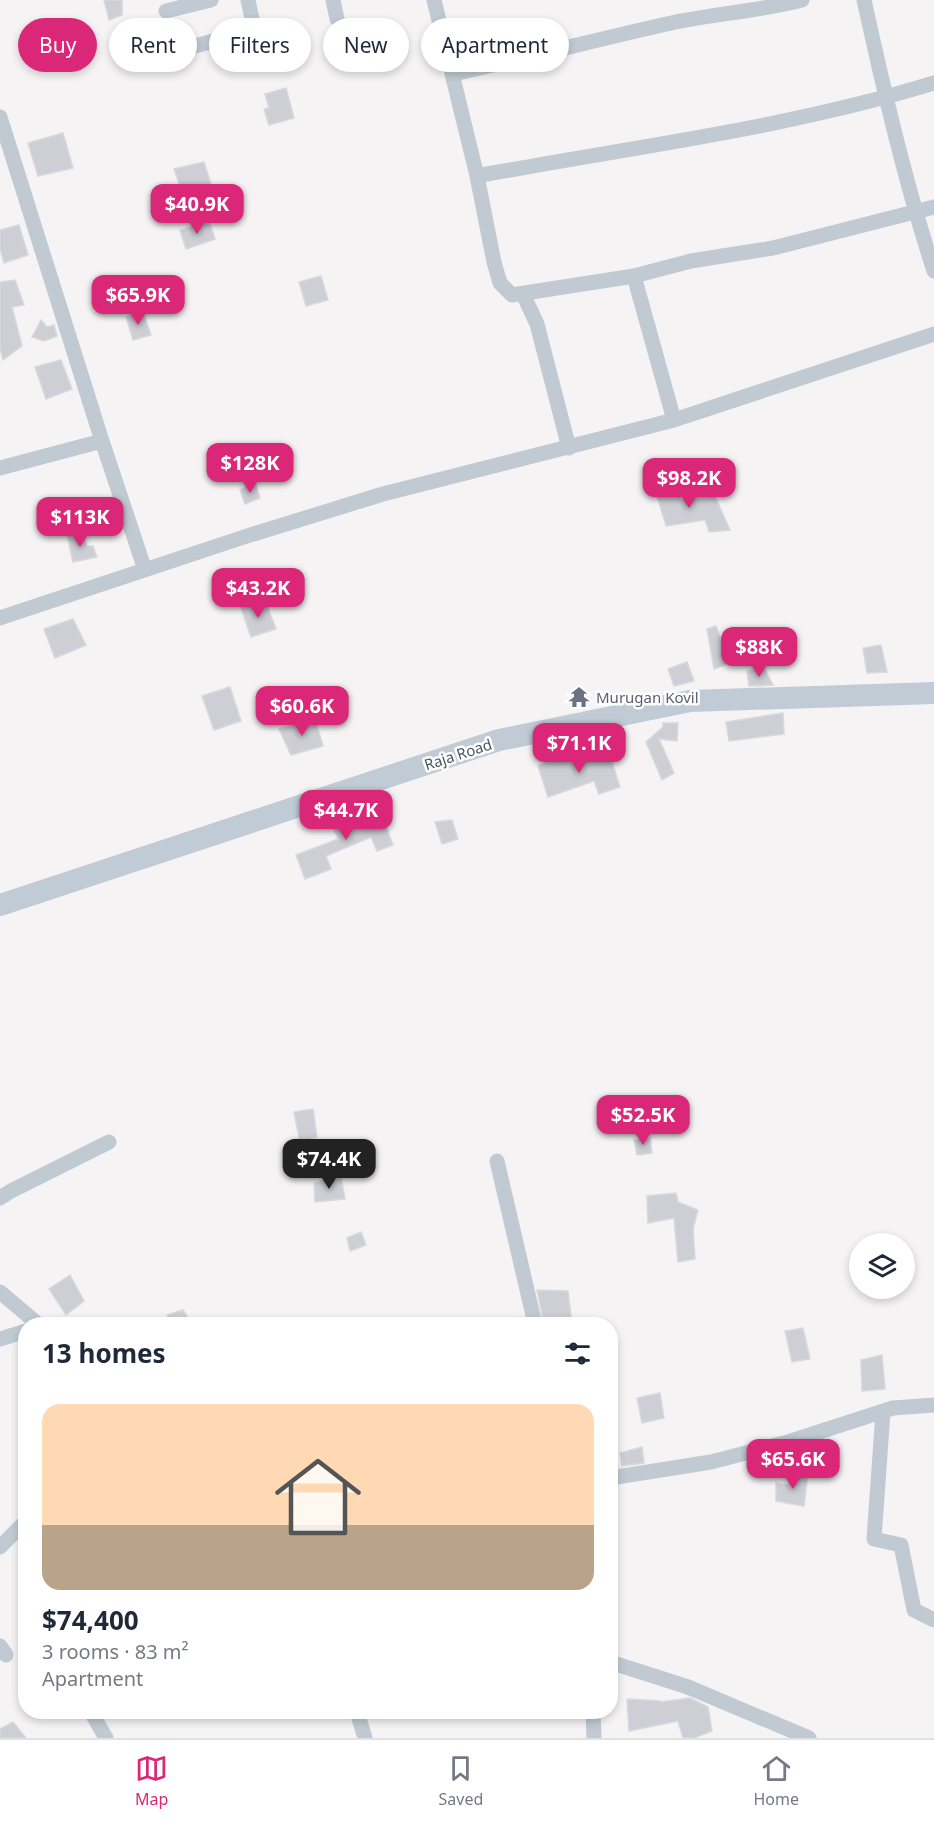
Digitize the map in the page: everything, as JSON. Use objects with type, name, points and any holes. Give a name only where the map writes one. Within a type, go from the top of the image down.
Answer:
[{"type":"street","points":[[166,11],[211,0]]},
{"type":"street","points":[[248,0],[252,18]]},
{"type":"street","points":[[333,0],[337,18]]},
{"type":"street","points":[[434,0],[477,176],[494,262],[501,283],[512,295],[634,276],[691,261],[773,249],[934,207]]},
{"type":"street","points":[[452,74],[539,56],[664,24],[802,0]]},
{"type":"street","points":[[864,0],[885,98],[915,212],[934,271]]},
{"type":"street","points":[[477,176],[590,155],[692,140],[810,116],[885,98],[934,83]]},
{"type":"street","points":[[0,117],[145,570]]},
{"type":"street","points":[[634,276],[674,420]]},
{"type":"street","points":[[523,294],[537,324],[569,448]]},
{"type":"street","points":[[0,618],[383,494],[674,420],[934,334]]},
{"type":"street","points":[[0,468],[102,441]]},
{"type":"street","name":"Raja Road","points":[[0,905],[499,740],[690,701],[934,693]]},
{"type":"street","points":[[0,1198],[109,1142]]},
{"type":"street","points":[[497,1161],[533,1317]]},
{"type":"street","points":[[0,1293],[29,1317]]},
{"type":"street","points":[[0,1340],[18,1334]]},
{"type":"street","points":[[618,1477],[711,1462],[788,1442],[893,1408],[934,1405]]},
{"type":"street","points":[[883,1412],[874,1539],[901,1545],[914,1610],[934,1620]]},
{"type":"street","points":[[0,1547],[18,1529]]},
{"type":"street","points":[[618,1665],[688,1687],[809,1738]]},
{"type":"street","points":[[95,1719],[106,1738]]},
{"type":"street","points":[[359,1719],[365,1738]]},
{"type":"street","points":[[593,1719],[594,1738]]},
{"type":"building","points":[[104,0],[122,0],[122,15],[109,18],[109,20]]},
{"type":"building","points":[[286,88],[294,118],[269,125],[264,109],[269,108],[265,94]]},
{"type":"building","points":[[63,133],[73,168],[38,176],[28,143]]},
{"type":"building","points":[[204,162],[214,194],[186,203],[174,169]]},
{"type":"building","points":[[209,221],[215,239],[186,249],[180,230]]},
{"type":"building","points":[[19,225],[28,255],[4,263],[0,249],[0,230]]},
{"type":"building","points":[[321,276],[328,300],[306,306],[299,282]]},
{"type":"building","points":[[15,280],[24,305],[12,307],[22,346],[3,360],[0,348],[0,282]]},
{"type":"building","points":[[143,312],[151,335],[133,340],[126,317]]},
{"type":"building","points":[[41,320],[47,327],[54,325],[57,336],[44,341],[32,337]]},
{"type":"building","points":[[61,360],[72,389],[46,399],[35,367]]},
{"type":"building","points":[[676,481],[681,500],[715,496],[730,530],[709,532],[705,520],[666,526],[654,486]]},
{"type":"building","points":[[255,483],[260,498],[245,504],[240,490]]},
{"type":"building","points":[[83,534],[87,546],[93,546],[97,557],[73,562],[67,535]]},
{"type":"building","points":[[265,600],[276,629],[251,637],[241,608]]},
{"type":"building","points":[[73,619],[86,645],[55,658],[44,629]]},
{"type":"building","points":[[716,626],[730,663],[714,669],[707,629]]},
{"type":"building","points":[[881,645],[887,672],[867,673],[863,648]]},
{"type":"building","points":[[687,662],[694,681],[674,686],[668,669]]},
{"type":"building","points":[[764,667],[773,685],[749,686],[747,671]]},
{"type":"building","points":[[230,687],[241,721],[214,730],[202,696]]},
{"type":"building","points":[[783,713],[784,734],[729,741],[726,722]]},
{"type":"building","points":[[315,719],[323,746],[291,755],[279,729]]},
{"type":"building","points":[[663,723],[678,723],[677,741],[659,739],[674,773],[662,780],[646,742],[663,727]]},
{"type":"building","points":[[609,752],[620,787],[599,794],[594,781],[548,797],[538,766],[565,754],[568,763]]},
{"type":"building","points":[[380,810],[393,845],[377,851],[371,837],[326,856],[331,869],[305,879],[296,855],[338,839],[330,820],[348,813],[352,821]]},
{"type":"building","points":[[452,820],[458,839],[442,844],[435,822]]},
{"type":"building","points":[[313,1109],[317,1137],[300,1143],[294,1112]]},
{"type":"building","points":[[650,1138],[652,1153],[637,1155],[634,1140]]},
{"type":"building","points":[[341,1176],[345,1199],[315,1202],[314,1183]]},
{"type":"building","points":[[676,1193],[678,1202],[698,1210],[693,1229],[695,1259],[678,1262],[674,1218],[648,1223],[647,1196]]},
{"type":"building","points":[[361,1232],[366,1245],[350,1251],[347,1238]]},
{"type":"building","points":[[70,1275],[84,1301],[66,1315],[49,1289]]},
{"type":"building","points":[[537,1290],[568,1291],[571,1317],[543,1317]]},
{"type":"building","points":[[183,1310],[188,1317],[168,1317],[167,1315]]},
{"type":"building","points":[[803,1328],[810,1359],[792,1362],[785,1331]]},
{"type":"building","points":[[882,1355],[885,1389],[862,1391],[861,1360]]},
{"type":"building","points":[[660,1393],[664,1418],[642,1423],[637,1398]]},
{"type":"building","points":[[642,1447],[644,1463],[622,1466],[620,1453]]},
{"type":"building","points":[[793,1471],[808,1473],[804,1506],[776,1501],[776,1483],[788,1485]]},
{"type":"building","points":[[690,1698],[708,1707],[712,1731],[694,1738],[683,1738],[678,1721],[629,1731],[627,1699],[661,1702]]},
{"type":"building","points":[[13,1722],[26,1738],[0,1738],[0,1729]]},
{"type":"place","name":"Murugan Kovil","points":[[579,697]]}]
